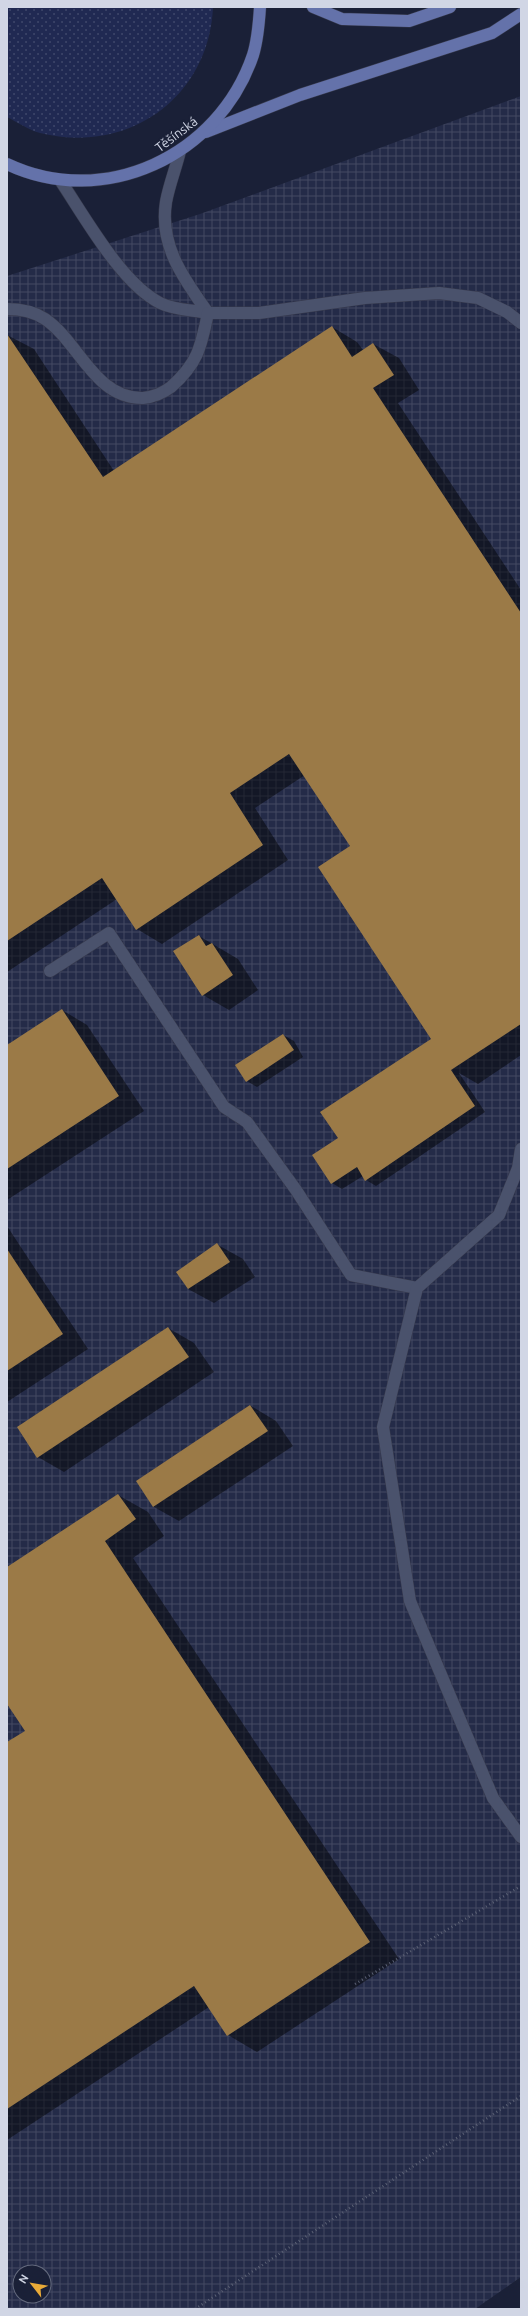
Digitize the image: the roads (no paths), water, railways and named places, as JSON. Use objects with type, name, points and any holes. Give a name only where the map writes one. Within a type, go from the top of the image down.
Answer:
[{"type":"main road","name":"Těšínská","points":[[7,164],[40,176],[60,180],[86,181],[126,176],[157,165],[180,152],[204,133],[233,97],[252,55],[258,34],[260,7]]},
{"type":"main road","points":[[313,7],[342,19],[409,21],[450,7]]},
{"type":"main road","points":[[204,133],[300,95],[492,33],[521,14]]},
{"type":"lane","points":[[7,309],[22,309],[44,318],[59,331],[100,381],[117,392],[133,398],[150,398],[166,391],[180,379],[200,350],[208,313],[183,277],[173,258],[167,239],[166,201],[180,152]]},
{"type":"lane","points":[[60,180],[109,252],[137,287],[161,303],[208,313],[259,313],[365,298],[439,293],[478,298],[507,312],[521,323]]},
{"type":"lane","points":[[50,971],[109,933],[224,1107],[246,1122],[296,1190],[351,1275],[417,1288]]},
{"type":"lane","points":[[521,1149],[518,1168],[499,1215],[417,1288],[383,1427],[410,1601],[493,1798],[521,1837]]}]
